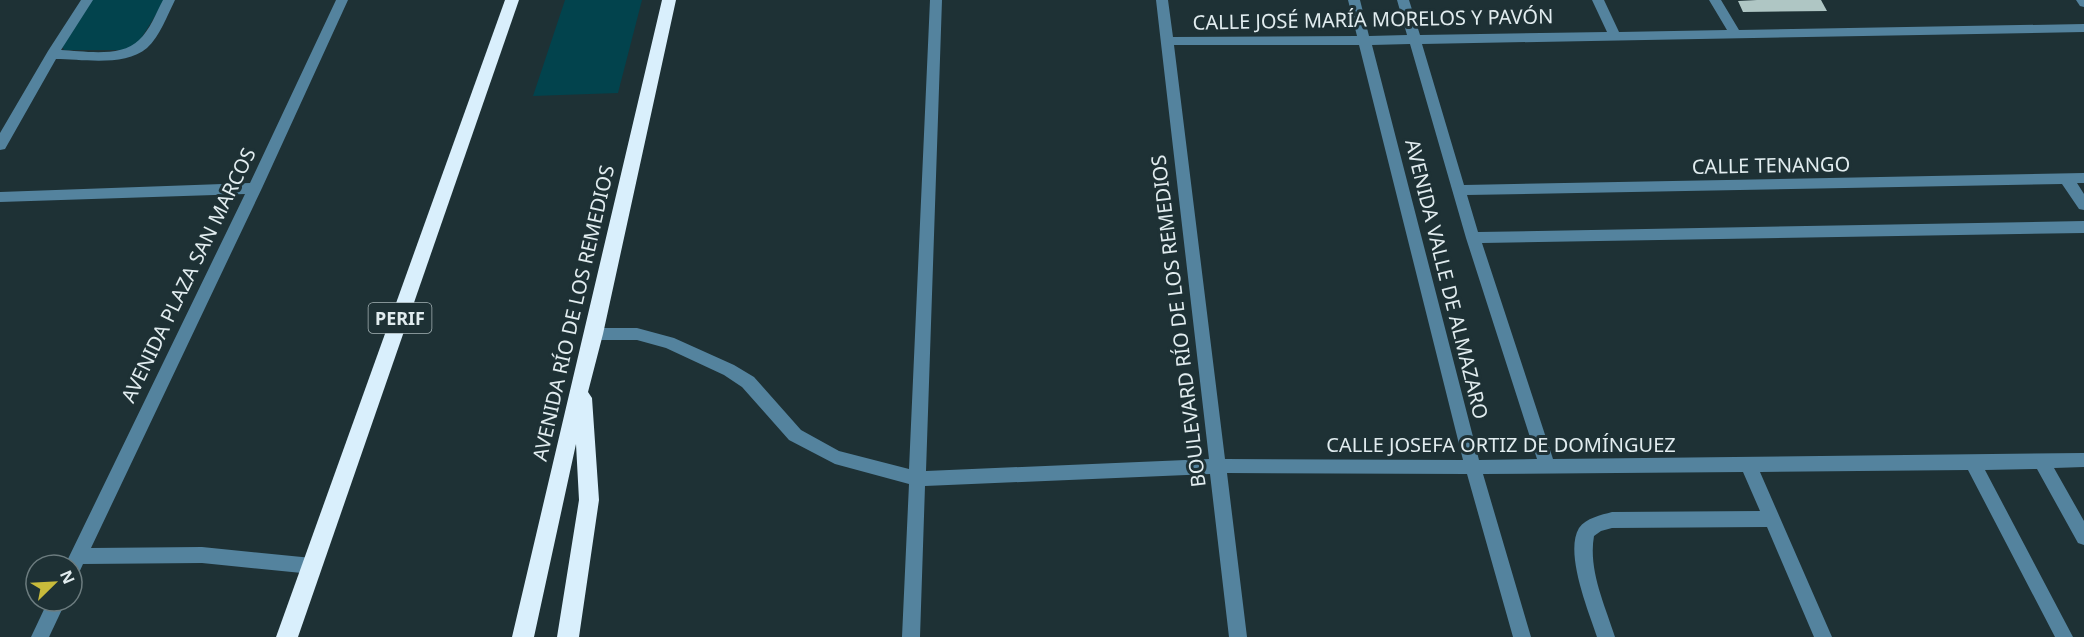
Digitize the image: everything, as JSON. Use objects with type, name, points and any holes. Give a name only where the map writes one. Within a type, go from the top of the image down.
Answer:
[{"type":"highway","name":"PERIF","points":[[287,637],[512,0]]},
{"type":"highway","name":"AVENIDA RÍO DE LOS REMEDIOS","points":[[523,637],[669,0]]},
{"type":"highway","points":[[568,637],[589,500],[582,375]]},
{"type":"street","points":[[0,145],[52,54],[87,0]]},
{"type":"street","points":[[52,54],[123,54],[136,50],[144,44],[169,0]]},
{"type":"street","name":"AVENIDA PLAZA SAN MARCOS","points":[[79,553],[255,188],[342,0]]},
{"type":"street","points":[[910,637],[936,0]]},
{"type":"street","name":"BOULEVARD RÍO DE LOS REMEDIOS","points":[[1162,0],[1238,637]]},
{"type":"street","name":"AVENIDA VALLE DE ALMAZARO","points":[[1354,0],[1473,467],[1522,637]]},
{"type":"street","name":"AVENIDA VALLE DE ALMAZARO","points":[[1403,0],[1473,238],[1546,465]]},
{"type":"street","points":[[1598,0],[1614,35]]},
{"type":"street","points":[[1715,0],[1735,33]]},
{"type":"street","name":"CALLE JOSÉ MARÍA MORELOS Y PAVÓN","points":[[1167,41],[1365,42],[1614,35],[2084,28]]},
{"type":"street","points":[[2066,178],[2084,205]]},
{"type":"street","name":"CALLE TENANGO","points":[[1460,190],[2084,178]]},
{"type":"street","points":[[0,197],[255,188]]},
{"type":"street","points":[[1473,238],[2084,227]]},
{"type":"street","name":"CALLE JOSEFA ORTIZ DE DOMÍNGUEZ","points":[[594,334],[637,334],[699,357],[748,382],[795,435],[836,457],[918,479],[1216,466],[1473,467],[2084,460]]},
{"type":"street","points":[[2041,461],[2084,537]]},
{"type":"street","points":[[1973,463],[2064,637]]},
{"type":"street","points":[[1748,464],[1823,637]]},
{"type":"street","points":[[1606,637],[1583,559],[1582,544],[1586,532],[1597,524],[1612,520],[1773,519]]},
{"type":"street","points":[[84,562],[202,555],[312,566]]},
{"type":"street","points":[[40,637],[51,613]]},
{"type":"shaded area","points":[[91,0],[165,0],[137,45],[126,50],[64,50],[62,46]]},
{"type":"shaded area","points":[[565,0],[642,0],[618,93],[533,96]]},
{"type":"building","points":[[1821,0],[1827,11],[1743,12],[1738,1]]}]
